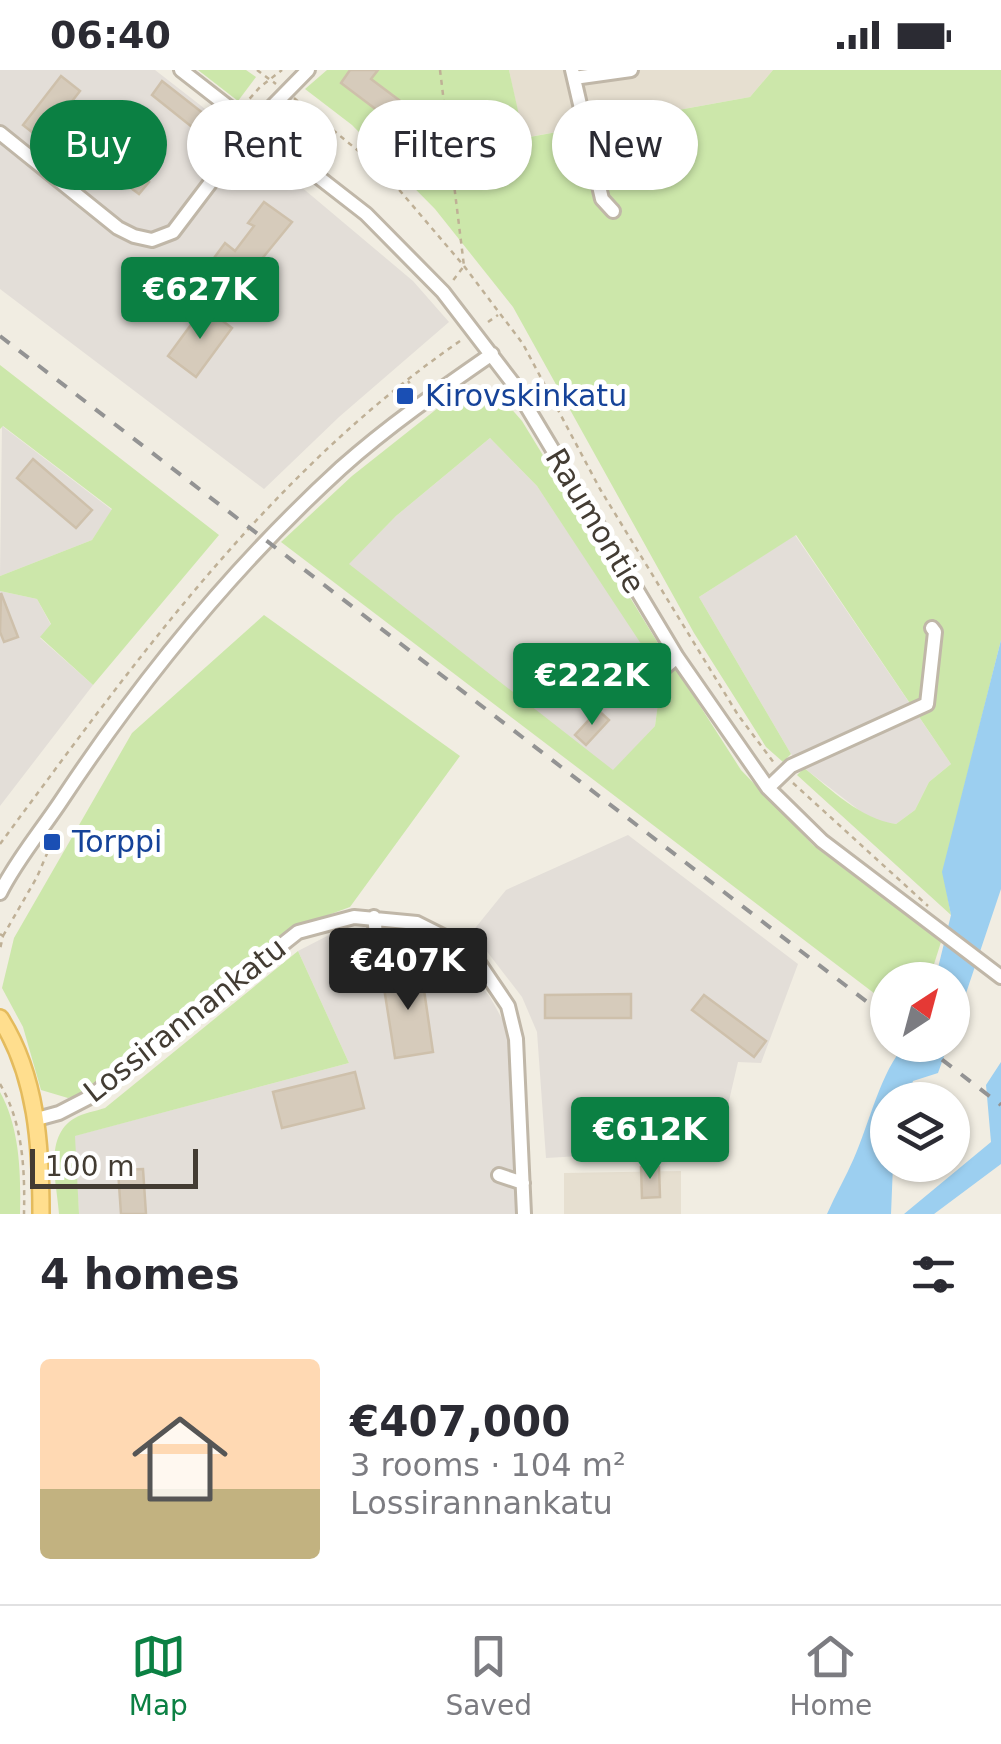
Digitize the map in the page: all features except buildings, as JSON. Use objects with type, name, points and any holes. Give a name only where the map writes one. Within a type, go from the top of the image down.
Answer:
[{"type":"main road","points":[[0,1018],[13,1038],[37,1119],[41,1140],[41,1214]]},
{"type":"street","points":[[181,70],[220,100]]},
{"type":"street","points":[[276,100],[308,70]]},
{"type":"street","points":[[613,212],[602,198],[574,74],[631,70]]},
{"type":"street","points":[[0,133],[118,228],[134,236],[152,240],[173,232],[205,190]]},
{"type":"street","points":[[2,887],[98,744],[158,666],[269,539],[342,467],[492,354],[444,292],[366,214],[336,190]]},
{"type":"street","name":"Raumontie","points":[[492,354],[677,657],[768,788],[822,841],[912,900],[1001,977]]},
{"type":"street","points":[[768,788],[792,766],[927,704],[935,632],[932,628]]},
{"type":"street","points":[[634,694],[677,657]]},
{"type":"street","points":[[374,917],[380,959]]},
{"type":"street","name":"Lossirannankatu","points":[[37,1119],[90,1097],[298,932],[332,921],[374,917],[417,924],[451,940],[479,963],[508,1006],[516,1038],[524,1214]]},
{"type":"street","points":[[499,1175],[523,1183]]},
{"type":"path","points":[[257,70],[343,135],[384,172],[464,266],[523,344],[600,489],[728,700],[763,750],[912,900]]},
{"type":"path","points":[[250,100],[282,70]]},
{"type":"path","points":[[440,70],[464,266],[444,292]]},
{"type":"path","points":[[488,322],[499,314]]},
{"type":"path","points":[[396,403],[414,389],[406,378]]},
{"type":"path","points":[[0,949],[2,935],[52,842]]},
{"type":"path","points":[[0,1084],[10,1102],[20,1137],[24,1214]]},
{"type":"shaded area","points":[[0,70],[155,70],[194,100],[187,100],[187,190],[305,190],[413,281],[449,322],[339,417],[264,489],[0,289]]},
{"type":"shaded area","points":[[509,70],[773,70],[750,97],[698,106],[698,100],[552,100],[552,133],[532,136],[532,100],[515,100]]},
{"type":"shaded area","points":[[2,426],[112,510],[92,540],[0,576]]},
{"type":"shaded area","points":[[490,438],[537,486],[662,673],[655,726],[613,771],[348,564],[396,516]]},
{"type":"shaded area","points":[[795,535],[951,764],[929,782],[915,810],[896,824],[864,814],[791,754],[699,597]]},
{"type":"shaded area","points":[[0,591],[37,599],[51,625],[40,638],[93,685],[0,806]]},
{"type":"shaded area","points":[[628,835],[798,964],[761,1063],[738,1062],[718,1148],[546,1158],[537,1032],[522,997],[472,932],[506,890]]},
{"type":"shaded area","points":[[363,927],[403,931],[438,944],[467,969],[490,997],[507,1028],[518,1214],[79,1214],[74,1136],[349,1063],[298,951],[331,934]]},
{"type":"shaded area","points":[[681,1171],[681,1214],[564,1214],[564,1173]]},
{"type":"green space","points":[[198,70],[246,70],[256,77],[237,100]]},
{"type":"green space","points":[[327,70],[509,70],[516,100],[357,100],[357,130],[337,114],[337,100],[319,100],[305,89]]},
{"type":"green space","points":[[773,70],[1001,70],[1001,640],[943,872],[951,915],[797,775],[804,768],[858,810],[896,824],[915,810],[929,782],[951,764],[796,535],[699,597],[791,754],[783,762],[766,747],[694,633],[513,307],[416,190],[532,190],[532,137],[552,133],[552,190],[698,190],[698,106],[750,97]]},
{"type":"green space","points":[[0,365],[219,535],[93,685],[40,637],[51,624],[37,599],[0,591],[0,576],[92,540],[112,509],[3,426],[0,429]]},
{"type":"green space","points":[[493,388],[522,421],[664,653],[655,665],[537,486],[490,438],[396,516],[349,564],[613,770],[655,726],[662,673],[677,670],[741,770],[813,845],[941,942],[935,962],[870,962],[870,990],[281,542],[352,476],[448,400]]},
{"type":"green space","points":[[264,615],[460,756],[350,907],[304,924],[95,1090],[68,1098],[41,1090],[23,1027],[2,988],[14,938],[132,733]]},
{"type":"green space","points":[[298,951],[349,1063],[75,1136],[79,1214],[59,1214],[54,1162],[55,1148],[65,1126],[78,1116],[105,1108]]},
{"type":"green space","points":[[0,1092],[15,1136],[20,1214],[0,1214]]},
{"type":"water","points":[[1001,640],[1001,889],[970,981],[970,962],[939,962],[951,915],[942,872]]},
{"type":"water","points":[[894,1062],[942,1062],[938,1073],[913,1082],[883,1082]]},
{"type":"water","points":[[1001,1062],[1001,1164],[934,1214],[904,1214],[943,1182],[970,1182],[970,1159],[991,1142],[986,1085]]},
{"type":"water","points":[[870,1115],[870,1182],[892,1182],[891,1214],[827,1214]]},
{"type":"railway","points":[[0,336],[870,1004]]},
{"type":"railway","points":[[945,1062],[1001,1105]]},
{"type":"place","name":"Kirovskinkatu","points":[[405,396]]},
{"type":"place","name":"Torppi","points":[[52,842]]}]
